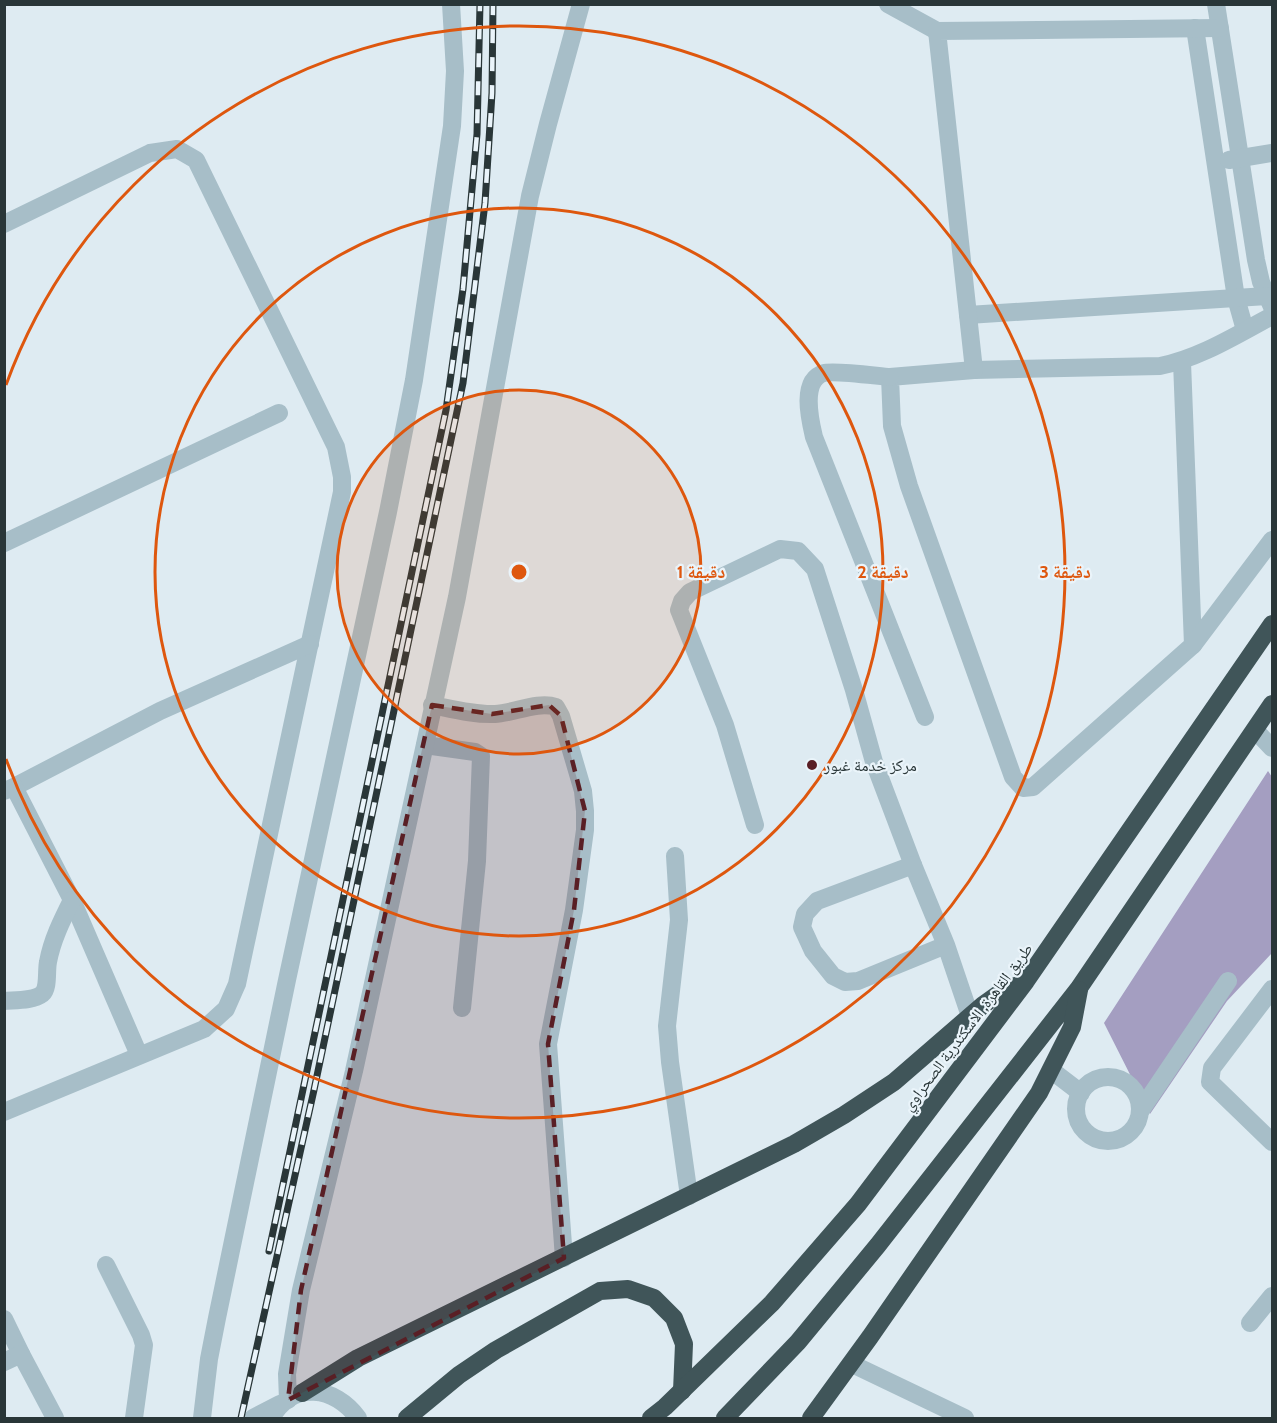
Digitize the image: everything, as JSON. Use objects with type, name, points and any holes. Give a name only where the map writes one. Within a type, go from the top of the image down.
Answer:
[{"type":"highway","name":"طريق القاهرة, الاسكندرية الصحراوي","points":[[651,1419],[772,1303],[872,1186],[1026,981],[1272,624]]},
{"type":"highway","points":[[725,1419],[798,1342],[878,1245],[1079,988],[1272,704]]},
{"type":"highway","points":[[291,1398],[358,1358],[794,1144],[894,1082],[970,1016],[997,996],[1026,981]]},
{"type":"highway","points":[[812,1419],[1019,1124],[1051,1070],[1071,1027],[1079,988]]},
{"type":"highway","points":[[407,1419],[459,1376],[496,1350],[600,1291],[628,1288],[654,1298],[674,1318],[684,1344],[682,1391]]},
{"type":"street","points":[[202,1419],[209,1359],[217,1317],[414,380],[452,126],[454,71],[451,4]]},
{"type":"street","points":[[291,1398],[287,1374],[301,1290],[354,1071],[459,585],[530,196],[581,4]]},
{"type":"street","points":[[888,4],[937,31],[1220,28]]},
{"type":"street","points":[[968,315],[1236,298],[1270,301],[1256,260],[1216,4]]},
{"type":"street","points":[[1195,28],[1236,298],[1245,330]]},
{"type":"street","points":[[937,31],[974,370]]},
{"type":"street","points":[[4,224],[150,153],[177,149],[196,160],[336,447],[342,477],[342,492],[237,984],[226,1009],[204,1029],[4,1112]]},
{"type":"street","points":[[1215,162],[1272,153]]},
{"type":"street","points":[[925,717],[814,437],[810,421],[809,391],[815,378],[825,373],[890,377],[974,370],[1160,366],[1182,362],[1272,316]]},
{"type":"street","points":[[1182,362],[1193,645]]},
{"type":"street","points":[[890,377],[892,426],[909,486],[1013,777],[1023,788],[1033,787],[1193,645],[1272,540]]},
{"type":"street","points":[[4,543],[279,413]]},
{"type":"street","points":[[755,825],[725,725],[679,610],[682,601],[690,592],[780,549],[798,551],[815,569],[854,690],[874,762],[946,945],[970,1016]]},
{"type":"street","points":[[139,1056],[72,900],[9,789],[160,711],[310,644]]},
{"type":"street","points":[[432,705],[492,714],[510,713],[542,705],[556,707],[561,716],[583,791],[585,830],[574,910],[549,1044],[564,1258]]},
{"type":"street","points":[[1255,730],[1272,748]]},
{"type":"street","points":[[425,745],[476,752],[481,756],[477,861],[462,1008]]},
{"type":"street","points":[[675,856],[679,920],[667,1026],[689,1196]]},
{"type":"street","points":[[913,864],[817,901],[805,914],[802,927],[813,951],[833,976],[845,982],[858,981],[946,945]]},
{"type":"street","points":[[4,1001],[41,995],[45,989],[48,961],[59,926],[72,900]]},
{"type":"street","points":[[1141,1110],[1137,1094],[1125,1082],[1109,1077],[1093,1081],[1081,1093],[1076,1109],[1080,1125],[1092,1137],[1108,1142],[1124,1138],[1136,1126],[1141,1110],[1228,981]]},
{"type":"street","points":[[1271,992],[1212,1068],[1209,1077],[1210,1082],[1272,1142]]},
{"type":"street","points":[[1051,1070],[1081,1093]]},
{"type":"street","points":[[106,1265],[144,1345],[134,1419]]},
{"type":"street","points":[[1250,1323],[1272,1296]]},
{"type":"street","points":[[4,1318],[55,1419]]},
{"type":"street","points":[[4,1362],[21,1354]]},
{"type":"street","points":[[852,1364],[965,1419]]},
{"type":"street","points":[[253,1419],[291,1398],[318,1392],[335,1396],[349,1405],[358,1419]]},
{"type":"street","points":[[272,1419],[291,1398]]},
{"type":"highlighted area","points":[[432,705],[492,714],[549,705],[561,716],[585,811],[574,910],[548,1044],[564,1258],[288,1400],[301,1290]]},
{"type":"shaded area","points":[[1268,771],[1272,777],[1272,953],[1227,1001],[1150,1114],[1104,1023]]},
{"type":"railway","points":[[269,1251],[446,410],[463,289],[477,134],[480,4]]},
{"type":"railway","points":[[241,1418],[314,1090],[463,383],[485,203],[492,93],[493,4]]},
{"type":"place","name":"مركز خدمة غبور","points":[[812,765]]}]
